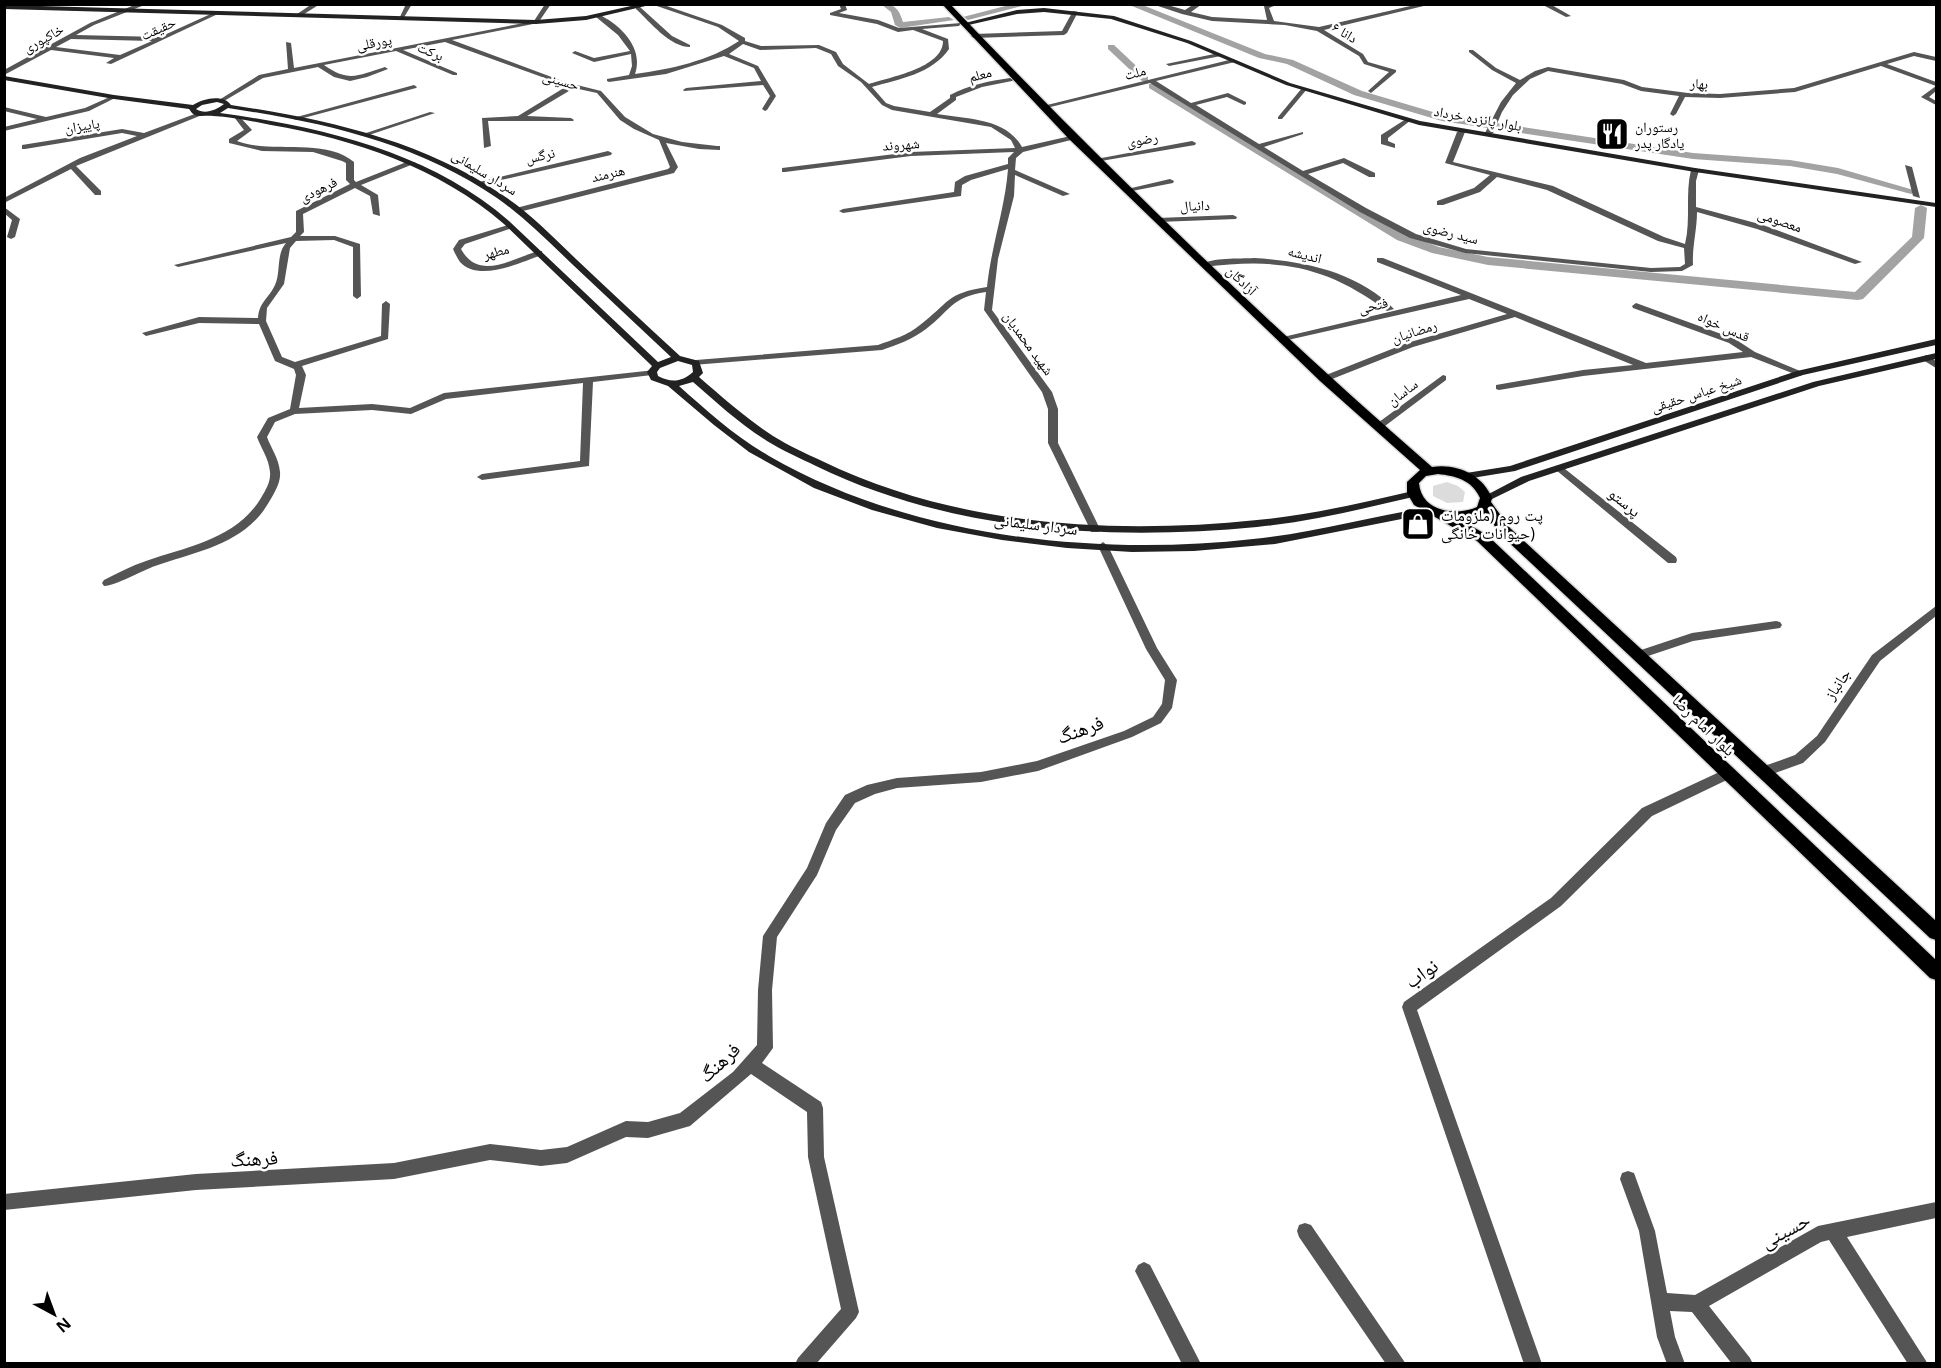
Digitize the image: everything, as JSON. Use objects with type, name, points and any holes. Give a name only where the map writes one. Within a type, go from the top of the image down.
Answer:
[{"type":"main road","name":"آزادگان","points":[[939,4],[1041,102],[1041,106]]},
{"type":"main road","name":"آزادگان","points":[[945,4],[1010,80],[1034,103],[1041,106],[1324,380],[1429,471]]},
{"type":"main road","points":[[1413,494],[1413,482],[1422,473],[1447,470],[1466,476]]},
{"type":"main road","name":"بلوار امام رضا","points":[[1466,476],[1480,486],[1486,501],[1505,531],[1764,772],[1933,924]]},
{"type":"main road","name":"بلوار امام رضا","points":[[1413,494],[1436,512],[1482,538],[1936,972]]},
{"type":"main road","points":[[1436,512],[1470,515],[1483,509],[1486,501]]},
{"type":"street","name":"خاکپوری","points":[[4,73],[92,24],[144,4]]},
{"type":"street","points":[[299,15],[317,4]]},
{"type":"street","points":[[401,18],[409,4]]},
{"type":"street","points":[[536,22],[548,4]]},
{"type":"street","points":[[4,7],[63,6],[127,11],[536,22],[598,16],[652,4],[730,30],[743,39],[742,42]]},
{"type":"street","points":[[842,4],[844,10],[832,14],[879,22],[898,30],[961,24]]},
{"type":"street","name":"بلوار پانزده خرداد","points":[[1030,4],[1116,15],[1184,36],[1278,77],[1381,109],[1490,133],[1936,204]]},
{"type":"street","points":[[1155,4],[1212,19],[1271,22],[1319,29],[1429,4]]},
{"type":"street","points":[[1184,13],[1199,4]]},
{"type":"street","points":[[1271,22],[1266,7],[1276,4]]},
{"type":"street","points":[[1544,4],[1568,16]]},
{"type":"street","points":[[638,8],[670,37],[688,46]]},
{"type":"street","name":"بلوار پانزده خرداد","points":[[961,24],[1017,12],[1044,10],[1112,17],[1147,27],[1236,60],[1260,74],[1304,89],[1408,120],[1461,132],[1695,170],[1936,199]]},
{"type":"street","points":[[974,36],[1064,33],[1075,12]]},
{"type":"street","name":"حقیقت","points":[[109,63],[217,13]]},
{"type":"street","points":[[598,16],[621,34],[633,52],[635,69],[632,75]]},
{"type":"street","name":"پورقلی","points":[[224,103],[261,76],[536,22]]},
{"type":"street","points":[[518,31],[524,25]]},
{"type":"street","points":[[868,86],[940,61],[948,46],[946,40],[911,28]]},
{"type":"street","name":"دانا ۶","points":[[1319,29],[1361,55],[1366,63],[1394,71],[1371,91]]},
{"type":"street","points":[[70,37],[163,39]]},
{"type":"street","name":"حسینی","points":[[447,40],[599,92],[613,111],[662,141],[689,147],[717,148]]},
{"type":"street","points":[[609,80],[666,72],[724,54],[742,42]]},
{"type":"street","points":[[742,42],[760,48],[793,45],[827,48],[837,58],[840,65],[868,86],[884,104],[892,108],[993,125],[1014,140],[1020,150],[1072,137]]},
{"type":"street","points":[[288,43],[291,69]]},
{"type":"street","points":[[52,48],[121,57]]},
{"type":"street","name":"برکت","points":[[397,50],[455,74]]},
{"type":"street","points":[[1471,51],[1494,69],[1521,83]]},
{"type":"street","points":[[575,53],[594,60],[633,52]]},
{"type":"street","points":[[724,54],[756,67],[773,96],[765,109]]},
{"type":"street","name":"بهار","points":[[1490,133],[1505,99],[1539,70],[1548,69],[1624,82],[1641,89],[1683,95],[1720,96],[1795,90],[1884,65],[1914,54],[1936,58]]},
{"type":"street","points":[[1169,64],[1219,55]]},
{"type":"street","name":"ملت","points":[[1041,106],[1236,60]]},
{"type":"street","points":[[318,64],[338,79],[350,80],[385,69]]},
{"type":"street","points":[[1884,65],[1936,86],[1924,97],[1936,103]]},
{"type":"street","points":[[4,78],[114,97],[193,107],[205,101],[224,103]]},
{"type":"street","name":"معلم","points":[[932,114],[950,103],[954,99],[952,96],[958,93],[979,85],[1010,80]]},
{"type":"street","name":"سید رضوی","points":[[1151,81],[1302,173],[1413,236],[1450,248],[1499,255],[1671,271],[1682,269],[1689,265],[1688,247],[1692,237],[1692,181],[1695,170]]},
{"type":"street","points":[[686,90],[766,83]]},
{"type":"street","points":[[519,118],[574,85]]},
{"type":"street","points":[[296,118],[414,87]]},
{"type":"street","points":[[1280,118],[1304,89]]},
{"type":"street","points":[[1190,105],[1228,95],[1244,103]]},
{"type":"street","points":[[1673,114],[1683,95]]},
{"type":"street","points":[[4,129],[87,110],[114,97]]},
{"type":"street","points":[[4,201],[72,166],[143,135],[200,114],[209,113],[224,103]]},
{"type":"street","name":"سردار سلیمانی","points":[[224,103],[364,135],[427,156],[479,183],[519,210],[677,358]]},
{"type":"street","points":[[193,107],[193,111],[200,114]]},
{"type":"street","points":[[4,109],[46,119]]},
{"type":"street","name":"سردار سلیمانی","points":[[209,113],[350,142],[412,163],[481,201],[539,253],[655,369],[654,378],[661,383],[672,385],[729,434],[766,458],[810,481],[867,504],[982,533],[1103,546],[1204,547],[1255,542],[1436,512]]},
{"type":"street","points":[[364,135],[432,114]]},
{"type":"street","name":"فرهودی","points":[[237,117],[248,130],[232,141],[240,145],[273,149],[312,150],[345,159],[350,162],[350,180],[355,185],[299,213],[300,232],[286,248],[280,284],[263,308],[262,321]]},
{"type":"street","points":[[487,146],[484,119],[571,120]]},
{"type":"street","points":[[1392,146],[1384,142],[1384,137],[1408,120]]},
{"type":"street","name":"پاییزان","points":[[25,147],[122,131],[143,135]]},
{"type":"street","points":[[1461,132],[1449,163],[1550,188],[1661,239],[1688,247]]},
{"type":"street","points":[[1259,146],[1301,134]]},
{"type":"street","name":"هنرمند","points":[[519,210],[671,171],[674,167],[673,160],[662,141]]},
{"type":"street","name":"رضوی","points":[[1095,160],[1192,143]]},
{"type":"street","name":"شهید محمدیان","points":[[1020,150],[1012,158],[1010,196],[989,290],[988,310],[1047,392],[1053,409],[1053,443],[1095,529]]},
{"type":"street","name":"شهروند","points":[[785,170],[911,154],[1020,150]]},
{"type":"street","name":"نرگس","points":[[479,183],[608,153]]},
{"type":"street","points":[[1302,173],[1344,160],[1372,175]]},
{"type":"street","points":[[355,185],[412,163]]},
{"type":"street","points":[[72,166],[98,193]]},
{"type":"street","points":[[1908,167],[1917,196]]},
{"type":"street","points":[[843,211],[958,194],[958,184],[968,178],[1011,169],[1066,194]]},
{"type":"street","points":[[1440,203],[1477,190],[1496,174]]},
{"type":"street","points":[[1127,190],[1170,182]]},
{"type":"street","points":[[355,185],[374,195],[377,214]]},
{"type":"street","name":"معصومی","points":[[1692,208],[1760,226],[1858,262]]},
{"type":"street","points":[[4,209],[16,219],[11,237]]},
{"type":"street","name":"دانیال","points":[[1158,220],[1233,217]]},
{"type":"street","name":"مطهر","points":[[511,226],[462,242],[457,249],[459,256],[469,266],[478,270],[539,253]]},
{"type":"street","points":[[178,265],[294,239],[335,238],[357,246],[357,296]]},
{"type":"street","name":"اندیشه","points":[[1204,265],[1242,259],[1271,260],[1302,266],[1330,274],[1358,287],[1390,309]]},
{"type":"street","points":[[1380,260],[1645,366]]},
{"type":"street","points":[[108,583],[126,571],[232,535],[255,518],[275,477],[272,456],[262,437],[265,427],[271,420],[294,411],[372,407],[411,411],[444,396],[655,369],[677,358],[696,363],[879,348],[900,340],[921,328],[945,303],[959,294],[989,290]]},
{"type":"street","name":"فتحی","points":[[1282,340],[1470,296]]},
{"type":"street","points":[[293,366],[385,337],[386,304]]},
{"type":"street","name":"قدس خواه","points":[[1636,306],[1732,342],[1752,354],[1800,373]]},
{"type":"street","name":"رمضانیان","points":[[1324,380],[1410,345],[1515,314]]},
{"type":"street","points":[[146,333],[199,320],[262,321],[278,359],[298,367],[300,375],[294,411]]},
{"type":"street","name":"شیخ عباس حقیقی","points":[[1466,476],[1511,468],[1800,373],[1936,342]]},
{"type":"street","points":[[1499,387],[1582,373],[1752,354]]},
{"type":"street","name":"شیخ عباس حقیقی","points":[[1486,501],[1525,479],[1816,384],[1936,356]]},
{"type":"street","points":[[1926,358],[1936,365]]},
{"type":"street","points":[[672,385],[694,378],[698,373],[696,363]]},
{"type":"street","name":"سردار سلیمانی","points":[[694,378],[748,424],[783,447],[825,469],[879,490],[989,516],[1095,529],[1198,531],[1299,519],[1413,494]]},
{"type":"street","name":"ساسان","points":[[1378,427],[1443,378]]},
{"type":"street","points":[[482,477],[585,465],[588,379]]},
{"type":"street","name":"پرستو","points":[[1560,468],[1672,560]]},
{"type":"street","name":"فرهنگ","points":[[4,1202],[196,1182],[394,1171],[490,1152],[541,1158],[567,1155],[626,1129],[648,1130],[684,1120],[738,1077],[765,1047],[765,990],[770,936],[812,871],[831,827],[850,799],[872,789],[897,783],[981,777],[1038,766],[1128,734],[1157,720],[1168,705],[1171,680],[1152,649],[1103,546]]},
{"type":"street","name":"جانباز","points":[[1764,772],[1799,759],[1821,740],[1876,658],[1936,610]]},
{"type":"street","points":[[1639,655],[1692,637],[1776,625]]},
{"type":"street","name":"نواب","points":[[1533,1364],[1409,1007],[1556,903],[1647,812],[1728,773]]},
{"type":"street","points":[[750,1064],[815,1108],[816,1157],[850,1312],[804,1364]]},
{"type":"street","points":[[1628,1179],[1647,1231],[1666,1337],[1676,1364]]},
{"type":"street","name":"حسینی","points":[[1696,1304],[1818,1234],[1936,1210]]},
{"type":"street","points":[[1305,1231],[1396,1364]]},
{"type":"street","points":[[1833,1231],[1919,1364]]},
{"type":"street","points":[[1144,1271],[1192,1364]]},
{"type":"street","points":[[1659,1301],[1696,1304],[1744,1364]]},
{"type":"shaded area","points":[[1447,482],[1458,486],[1465,492],[1463,502],[1447,503],[1433,496],[1433,486]]},
{"type":"waterway","points":[[885,4],[895,11],[900,25],[949,20]]},
{"type":"waterway","points":[[1131,4],[1262,56],[1290,62],[1358,93],[1442,118],[1693,156],[1790,163],[1838,171],[1911,191]]},
{"type":"waterway","points":[[968,17],[1018,6]]},
{"type":"waterway","points":[[1111,47],[1145,79]]},
{"type":"waterway","points":[[1153,86],[1401,237],[1436,250],[1488,261],[1858,296],[1918,238],[1921,208]]},
{"type":"place","name":"رستوران یادگار پدر","points":[[1612,134]]},
{"type":"place","name":"پت روم (ملزومات حیوانات خانگی)","points":[[1418,524]]}]
